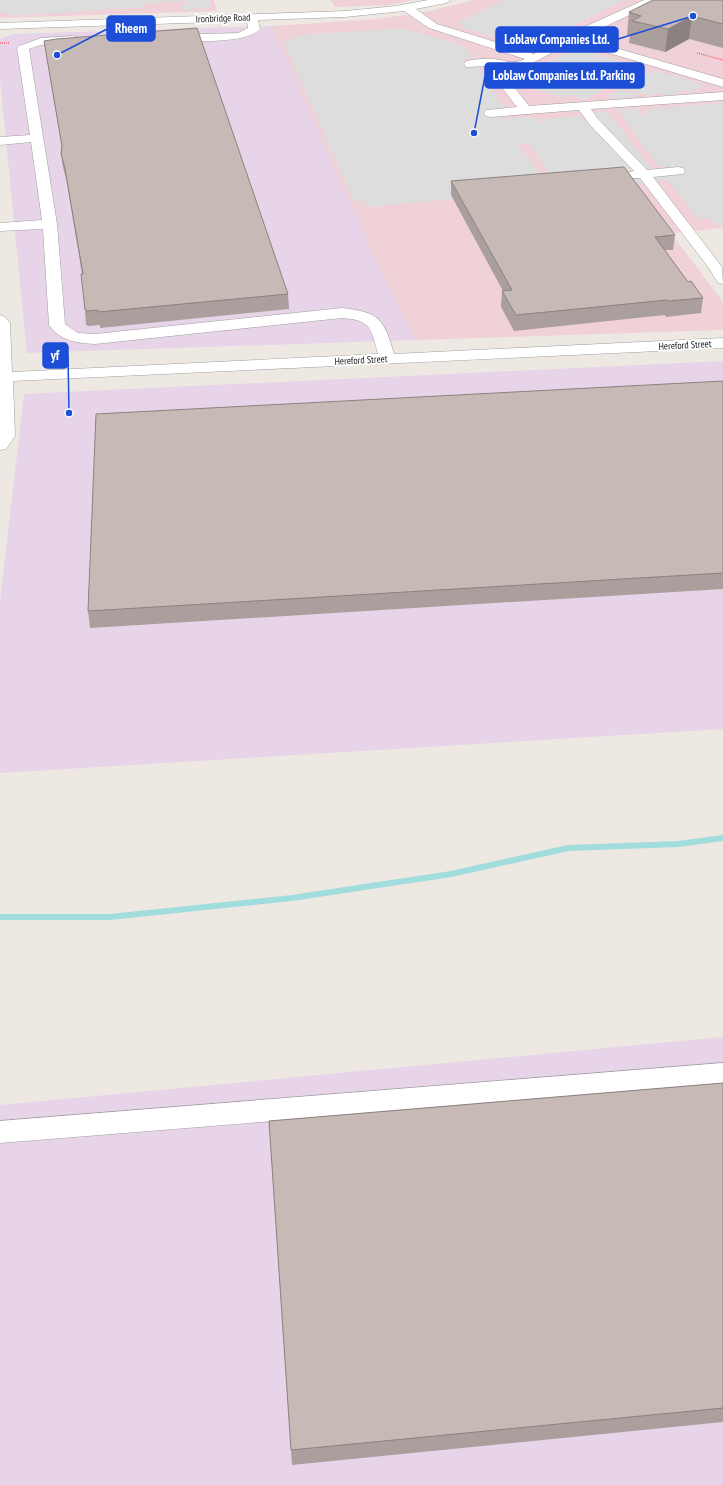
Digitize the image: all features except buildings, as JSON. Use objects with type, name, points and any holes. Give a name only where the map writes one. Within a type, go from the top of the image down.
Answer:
[{"type":"street","name":"Ironbridge Road","points":[[0,26],[345,14],[406,7],[446,0]]},
{"type":"street","points":[[524,111],[524,108],[499,76],[569,39],[654,0]]},
{"type":"street","points":[[406,7],[433,26],[535,58]]},
{"type":"street","points":[[161,38],[238,36],[246,34],[254,29],[252,17]]},
{"type":"street","points":[[542,30],[723,83]]},
{"type":"street","points":[[82,39],[41,41],[29,44],[23,48],[50,224],[57,325],[64,333],[76,338],[95,338],[342,313],[358,314],[369,318],[379,328],[387,358]]},
{"type":"street","points":[[470,64],[492,62],[516,67]]},
{"type":"street","points":[[490,113],[723,96]]},
{"type":"street","points":[[582,106],[594,122],[644,174],[719,266],[723,280]]},
{"type":"street","points":[[0,141],[36,138]]},
{"type":"street","points":[[623,176],[678,171]]},
{"type":"street","points":[[0,227],[50,224]]},
{"type":"street","points":[[0,320],[2,323],[2,377],[7,436],[0,445]]},
{"type":"street","name":"Hereford Street","points":[[2,377],[723,343]]},
{"type":"street","points":[[0,1132],[723,1074]]},
{"type":"path","points":[[697,53],[723,60]]},
{"type":"shaded area","points":[[0,0],[214,0],[217,11],[0,18]]},
{"type":"shaded area","points":[[0,0],[209,0],[211,8],[183,10],[181,4],[190,3],[185,1],[144,4],[144,7],[12,16],[12,13],[0,13]]},
{"type":"shaded area","points":[[331,0],[414,0],[390,5],[335,7]]},
{"type":"shaded area","points":[[474,0],[723,0],[723,228],[671,233],[723,302],[723,330],[415,340],[350,204],[272,26],[378,19],[430,11]]},
{"type":"shaded area","points":[[506,0],[625,0],[561,32],[553,30],[541,36],[549,38],[535,45],[527,43],[521,45],[460,27],[464,25],[457,22]]},
{"type":"shaded area","points":[[272,26],[350,204],[415,340],[27,353],[0,80],[0,39],[13,34]]},
{"type":"shaded area","points":[[403,28],[465,46],[473,58],[462,59],[469,68],[478,67],[505,108],[494,110],[503,119],[529,117],[538,119],[541,123],[544,122],[541,119],[580,116],[584,120],[588,119],[585,113],[608,112],[651,168],[640,169],[641,172],[671,169],[668,166],[659,167],[617,109],[637,108],[641,114],[647,113],[645,109],[723,103],[723,225],[719,226],[710,218],[699,219],[668,180],[570,189],[557,186],[530,143],[518,144],[551,190],[367,207],[364,200],[354,202],[283,41],[293,40],[291,36]]},
{"type":"shaded area","points":[[575,48],[644,68],[585,100],[569,95],[564,98],[517,84],[523,81],[516,78]]},
{"type":"shaded area","points":[[654,70],[705,85],[692,93],[683,90],[678,94],[670,96],[656,93],[650,96],[629,90],[634,87],[627,85]]},
{"type":"shaded area","points":[[620,89],[639,94],[631,99],[625,97],[616,99],[606,96]]},
{"type":"shaded area","points":[[723,361],[723,729],[0,773],[0,601],[24,394]]},
{"type":"shaded area","points":[[723,1037],[723,1485],[0,1485],[0,1105]]},
{"type":"waterway","points":[[0,917],[110,917],[292,898],[451,874],[568,848],[678,844],[723,838]]},
{"type":"place","name":"Loblaw Companies Ltd.","points":[[693,16]]},
{"type":"place","name":"Rheem","points":[[57,55]]},
{"type":"place","name":"Loblaw Companies Ltd. Parking","points":[[474,133]]},
{"type":"place","name":"yf","points":[[69,413]]}]
